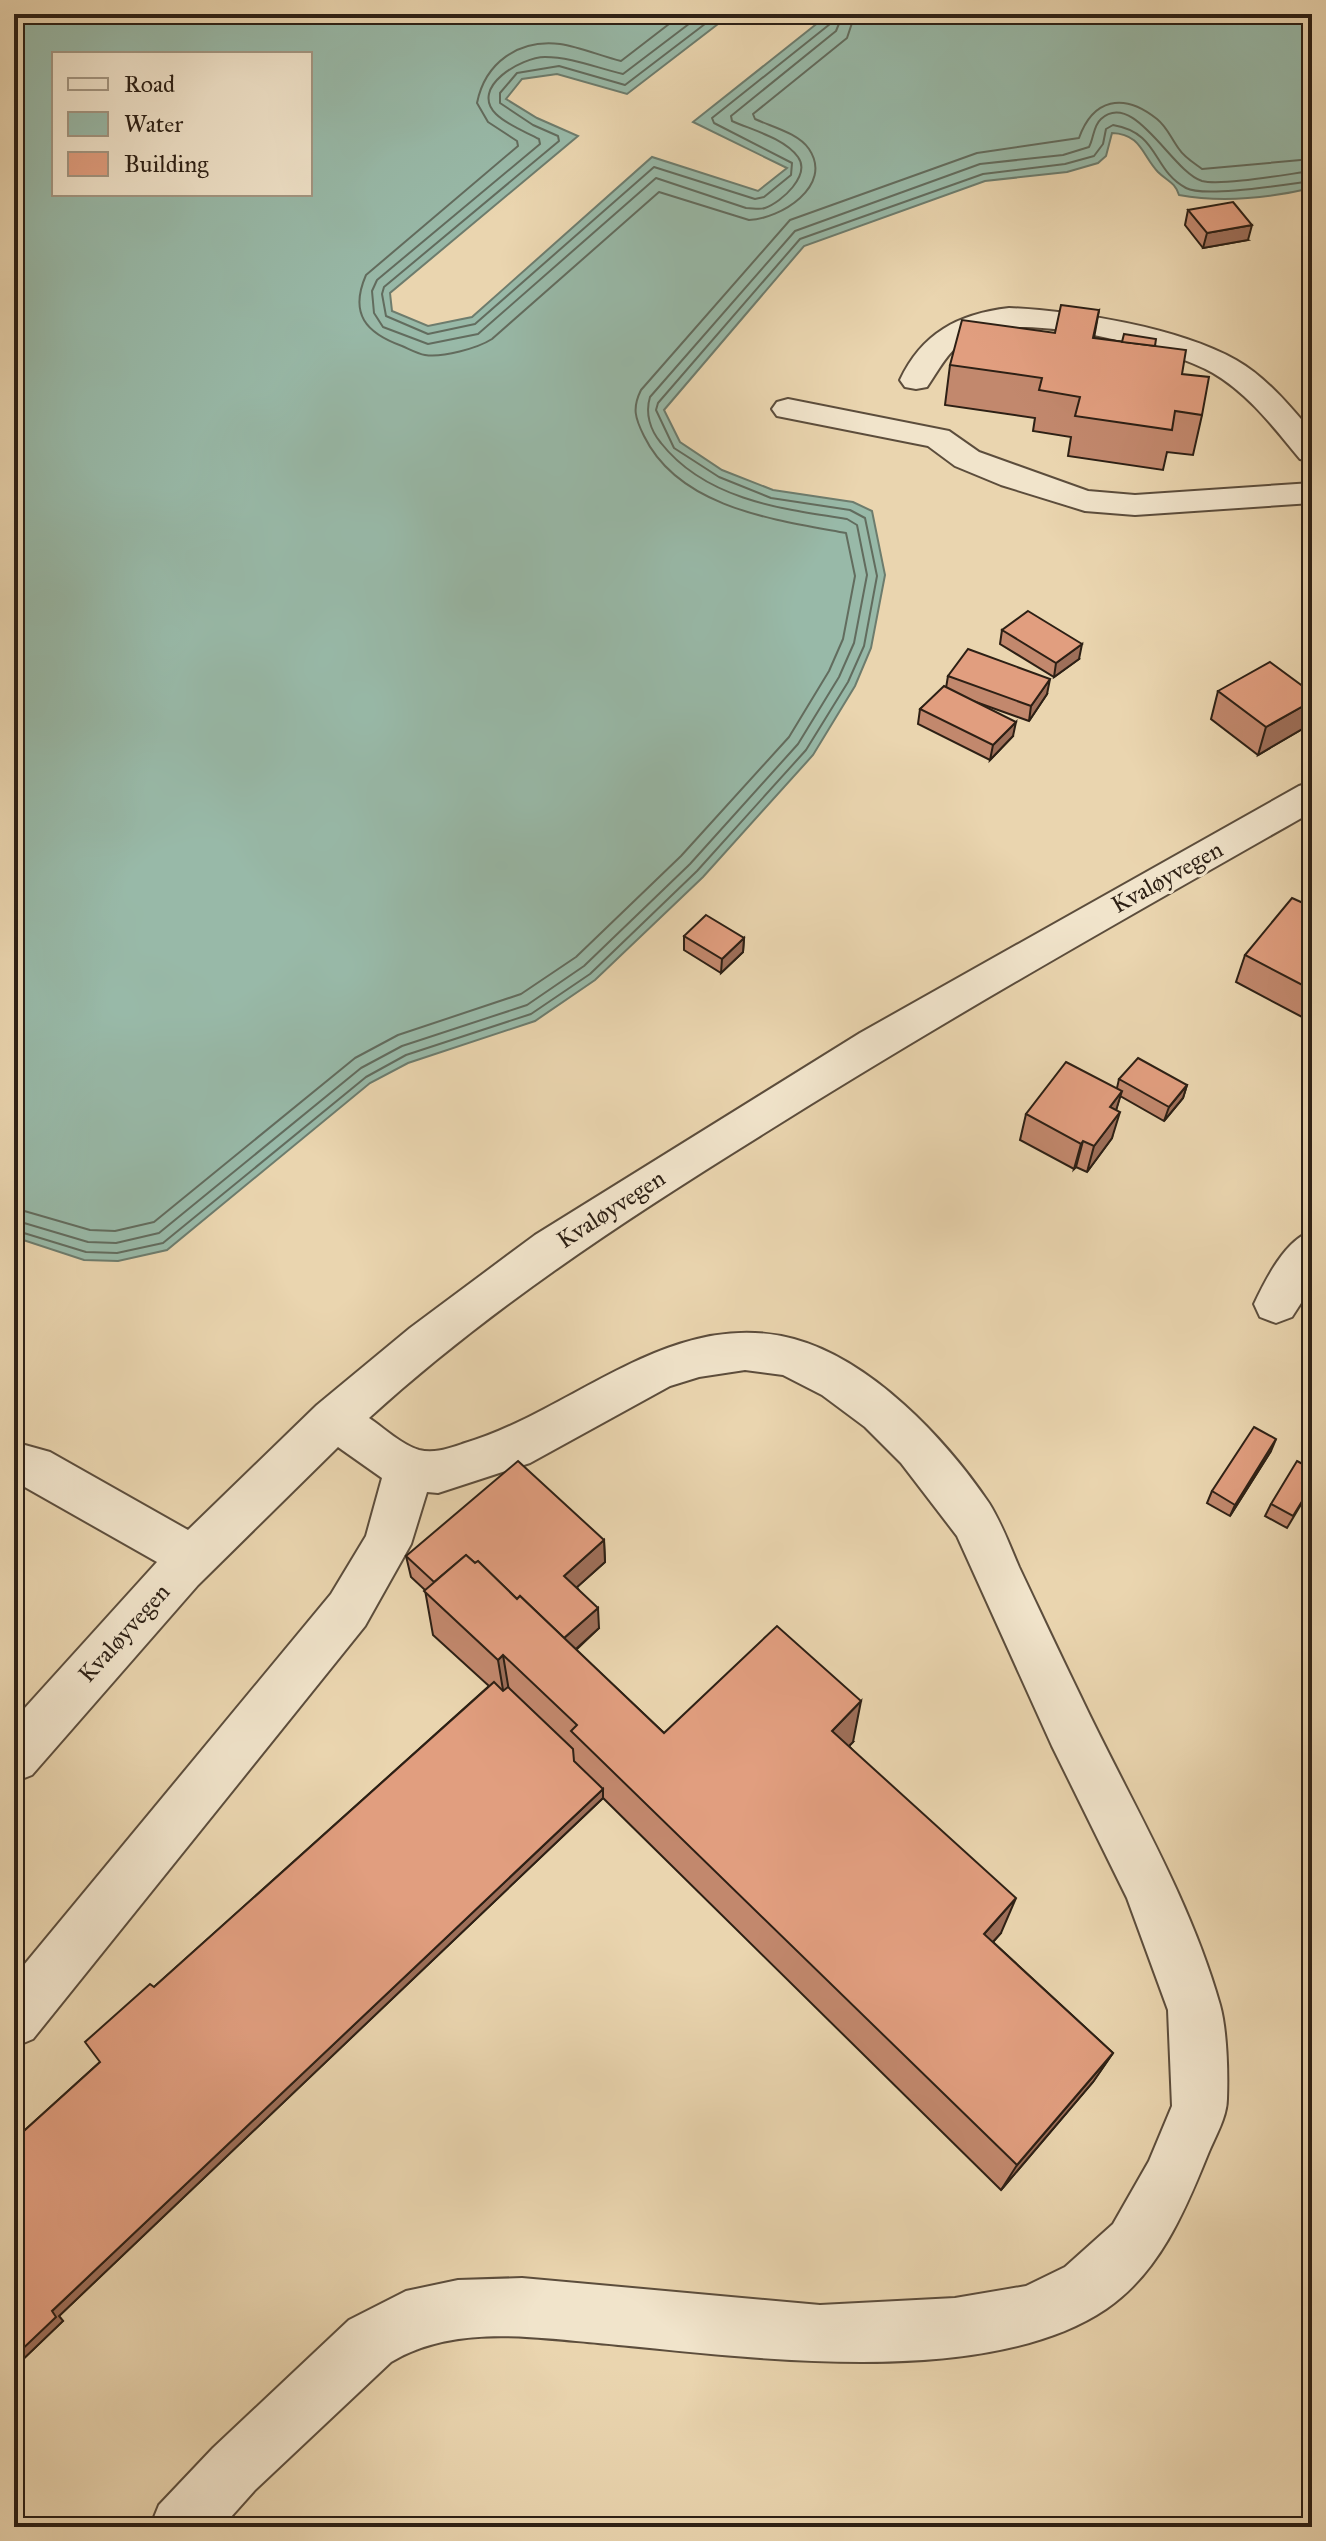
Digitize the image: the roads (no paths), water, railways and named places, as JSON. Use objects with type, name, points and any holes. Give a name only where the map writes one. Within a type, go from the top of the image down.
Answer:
[{"type":"street","points":[[916,380],[944,338],[990,319],[1031,318],[1157,339],[1190,349],[1225,367],[1269,401],[1312,452]]},
{"type":"street","points":[[788,409],[938,438],[967,459],[1085,501],[1135,505],[1312,493]]},
{"type":"street","name":"Kvaløyvegen","points":[[14,1758],[128,1627],[333,1419],[494,1288],[640,1189],[799,1090],[1312,795]]},
{"type":"street","points":[[1276,1304],[1312,1249]]},
{"type":"street","points":[[181,2527],[234,2469],[370,2341],[406,2320],[458,2309],[522,2307],[820,2334],[955,2327],[1030,2315],[1086,2288],[1133,2244],[1169,2181],[1200,2106],[1195,2010],[1150,1887],[1070,1729],[974,1521],[917,1449],[881,1413],[838,1381],[790,1357],[745,1351],[699,1358],[657,1371],[503,1453],[438,1472],[407,1469],[333,1419]]},
{"type":"street","points":[[14,1463],[33,1467],[193,1558]]},
{"type":"street","points":[[14,2020],[348,1610],[391,1538],[402,1507],[407,1469]]},
{"type":"water","points":[[14,14],[731,14],[627,94],[557,74],[522,79],[506,99],[537,118],[578,136],[390,293],[392,311],[428,326],[472,317],[652,157],[758,191],[787,168],[693,122],[829,14],[1312,14],[1312,188],[1246,198],[1212,199],[1179,195],[1135,141],[1112,133],[1106,156],[1098,163],[1067,172],[985,181],[804,246],[664,410],[680,442],[722,470],[773,490],[853,502],[872,511],[885,575],[871,648],[855,686],[813,755],[703,877],[595,980],[535,1021],[408,1063],[370,1083],[167,1250],[118,1261],[84,1260],[14,1237]]}]
